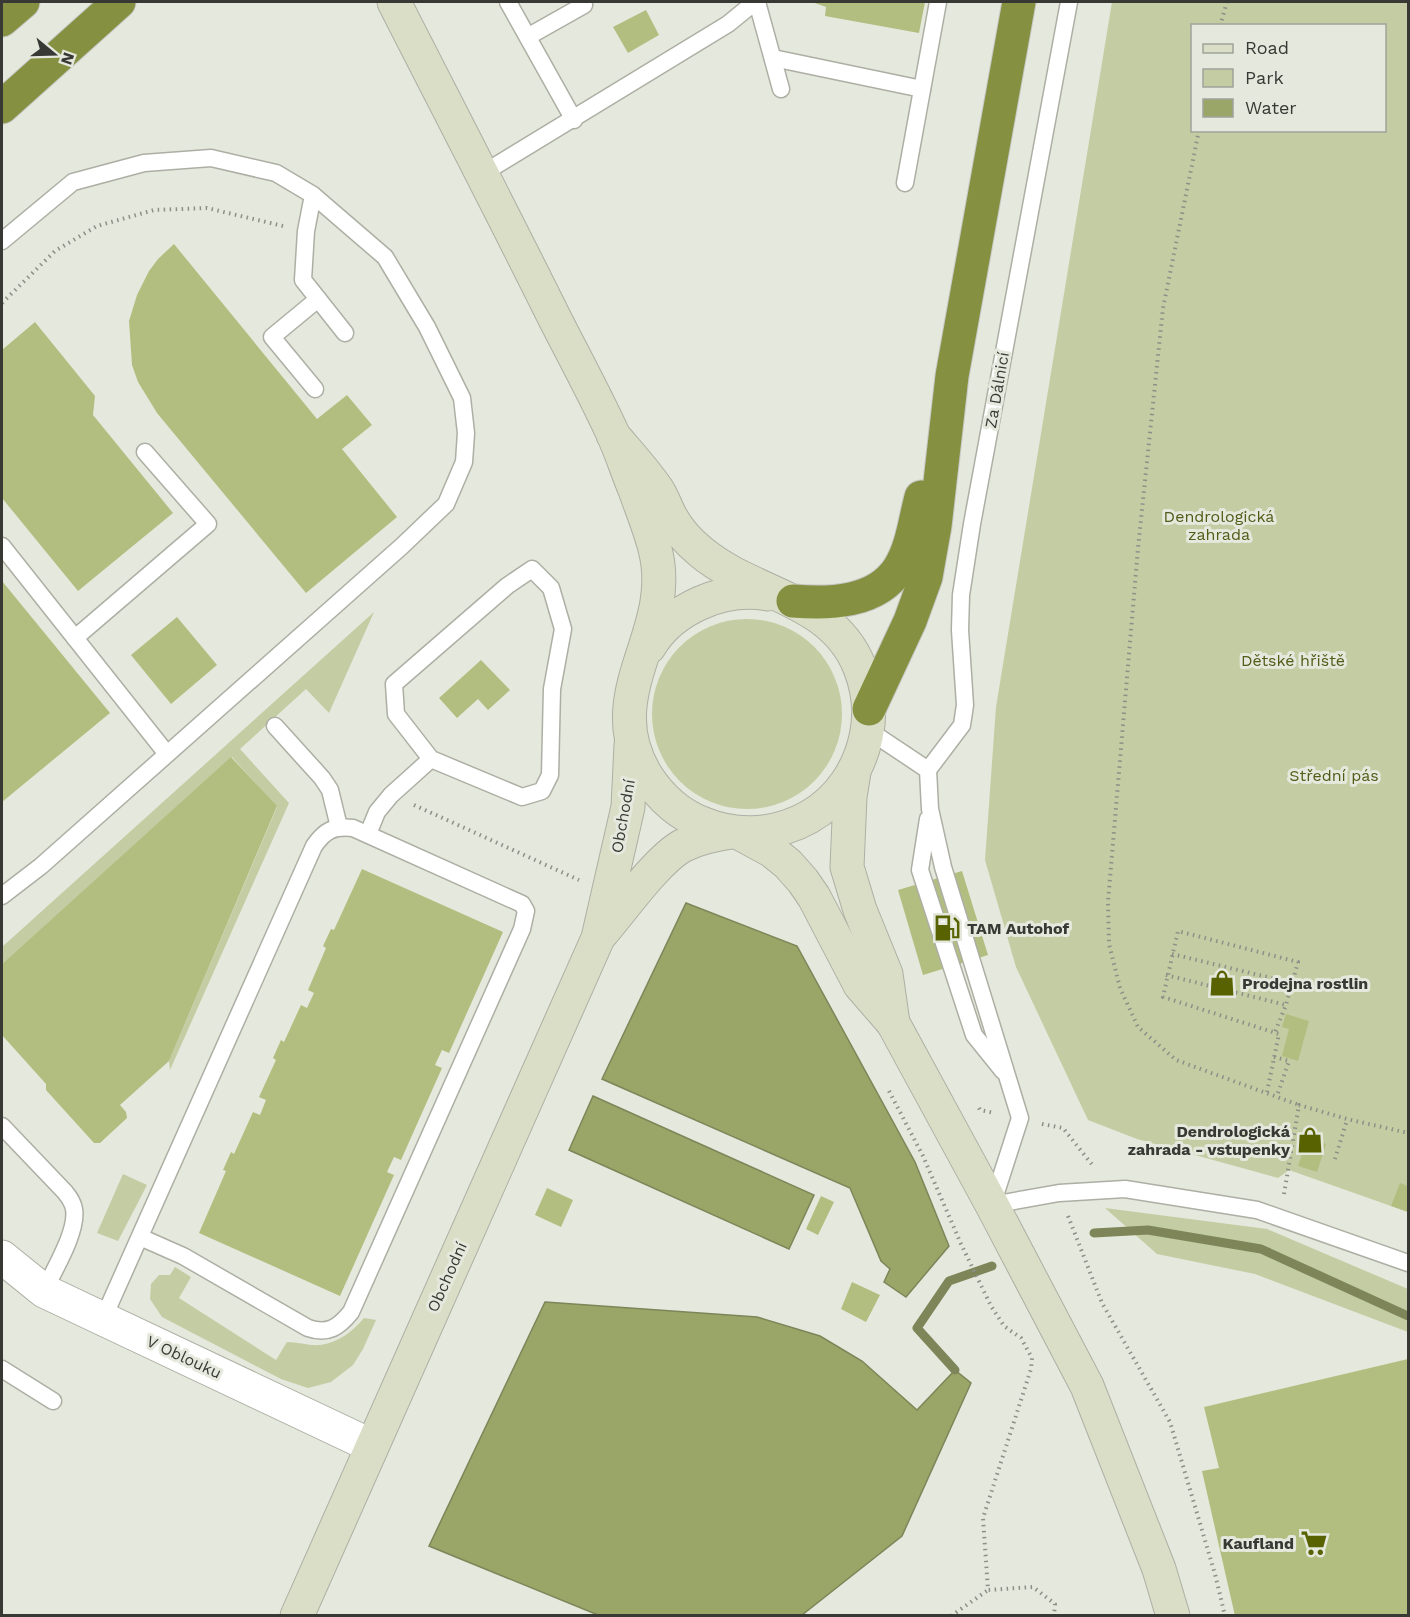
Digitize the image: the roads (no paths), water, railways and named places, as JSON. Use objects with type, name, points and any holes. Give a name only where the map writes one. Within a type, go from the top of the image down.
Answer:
[{"type":"highway","points":[[2,20],[22,2]]},
{"type":"highway","points":[[2,107],[119,2]]},
{"type":"highway","points":[[785,599],[823,604],[859,597],[888,581],[899,568],[906,553],[951,376],[1019,2]]},
{"type":"highway","points":[[868,720],[926,577],[935,526],[951,376]]},
{"type":"street","points":[[394,2],[613,435],[657,552],[660,576],[657,610],[630,694],[630,729],[633,746],[641,766],[659,793],[685,815],[702,824],[735,833],[772,851],[788,864],[813,897],[860,985],[893,1023],[1087,1386],[1159,1569],[1173,1616]]},
{"type":"street","points":[[613,435],[659,492],[672,519],[698,550],[743,580],[820,616],[846,641],[855,656],[867,689],[868,720],[864,748],[855,770],[850,797],[847,867],[860,910],[886,974],[893,1023]]},
{"type":"street","points":[[642,660],[662,630],[692,607],[728,595],[746,593],[785,599]]},
{"type":"street","name":"Obchodní","points":[[297,1616],[598,938],[628,807],[632,756],[630,729]]},
{"type":"street","points":[[735,833],[777,830],[810,817],[835,797],[855,770]]},
{"type":"street","name":"Obchodní","points":[[598,938],[663,862],[681,847],[697,839],[735,833]]},
{"type":"street","name":"V Oblouku","points":[[2,1257],[44,1291],[372,1446]]},
{"type":"lane","points":[[508,2],[574,120]]},
{"type":"lane","points":[[482,174],[728,24],[756,2],[781,89]]},
{"type":"lane","points":[[905,183],[938,2]]},
{"type":"lane","name":"Za Dálnicí","points":[[927,770],[962,725],[965,705],[960,630],[961,595],[1069,2]]},
{"type":"lane","points":[[529,36],[584,5]]},
{"type":"lane","points":[[772,58],[922,89]]},
{"type":"lane","points":[[2,241],[73,182],[144,163],[211,158],[276,173],[313,195],[385,257],[427,327],[462,398],[466,434],[464,462],[446,504],[402,546],[41,866],[2,896]]},
{"type":"lane","points":[[313,195],[306,231],[303,279],[345,333]]},
{"type":"lane","points":[[315,389],[272,337],[318,299]]},
{"type":"lane","points":[[75,638],[208,524],[145,452]]},
{"type":"lane","points":[[2,546],[167,754]]},
{"type":"lane","points":[[532,570],[551,588],[563,628],[552,689],[550,775],[542,792],[522,797],[431,759],[396,714],[394,684],[507,586],[532,570]]},
{"type":"lane","points":[[868,720],[927,770],[930,809],[943,867],[1020,1118],[992,1205],[1059,1192],[1125,1189],[1257,1210],[1408,1263]]},
{"type":"lane","points":[[275,726],[330,790],[339,827]]},
{"type":"lane","points":[[368,834],[377,812],[391,795],[431,759]]},
{"type":"lane","points":[[930,809],[920,870],[974,1035],[1009,1078]]},
{"type":"lane","points":[[103,1319],[314,846],[321,835],[339,827],[353,828],[516,900],[526,911],[522,929],[351,1312],[344,1322],[328,1331],[308,1328],[183,1256],[140,1237]]},
{"type":"lane","points":[[2,1126],[65,1192],[75,1210],[72,1231],[44,1291]]},
{"type":"lane","points":[[2,1369],[53,1401]]},
{"type":"water","points":[[686,903],[797,946],[915,1162],[949,1246],[906,1297],[884,1282],[890,1269],[881,1261],[850,1188],[602,1079]]},
{"type":"water","points":[[593,1096],[814,1195],[789,1249],[569,1150]]},
{"type":"water","points":[[545,1302],[757,1317],[820,1336],[862,1361],[917,1410],[955,1370],[971,1383],[902,1536],[802,1615],[598,1615],[429,1546]]},
{"type":"waterway","points":[[1094,1233],[1148,1230],[1261,1249],[1408,1316]]},
{"type":"waterway","points":[[955,1370],[917,1328],[949,1281],[992,1266]]},
{"type":"place","name":"TAM Autohof","points":[[947,928]]},
{"type":"place","name":"Prodejna rostlin","points":[[1222,983]]},
{"type":"place","name":"Dendrologická zahrada - vstupenky","points":[[1310,1140]]},
{"type":"place","name":"Kaufland","points":[[1314,1543]]},
{"type":"park label","name":"Dendrologická zahrada","points":[[1219,525]]},
{"type":"park label","name":"Dětské hřiště","points":[[1293,660]]},
{"type":"park label","name":"Střední pás","points":[[1334,775]]}]
